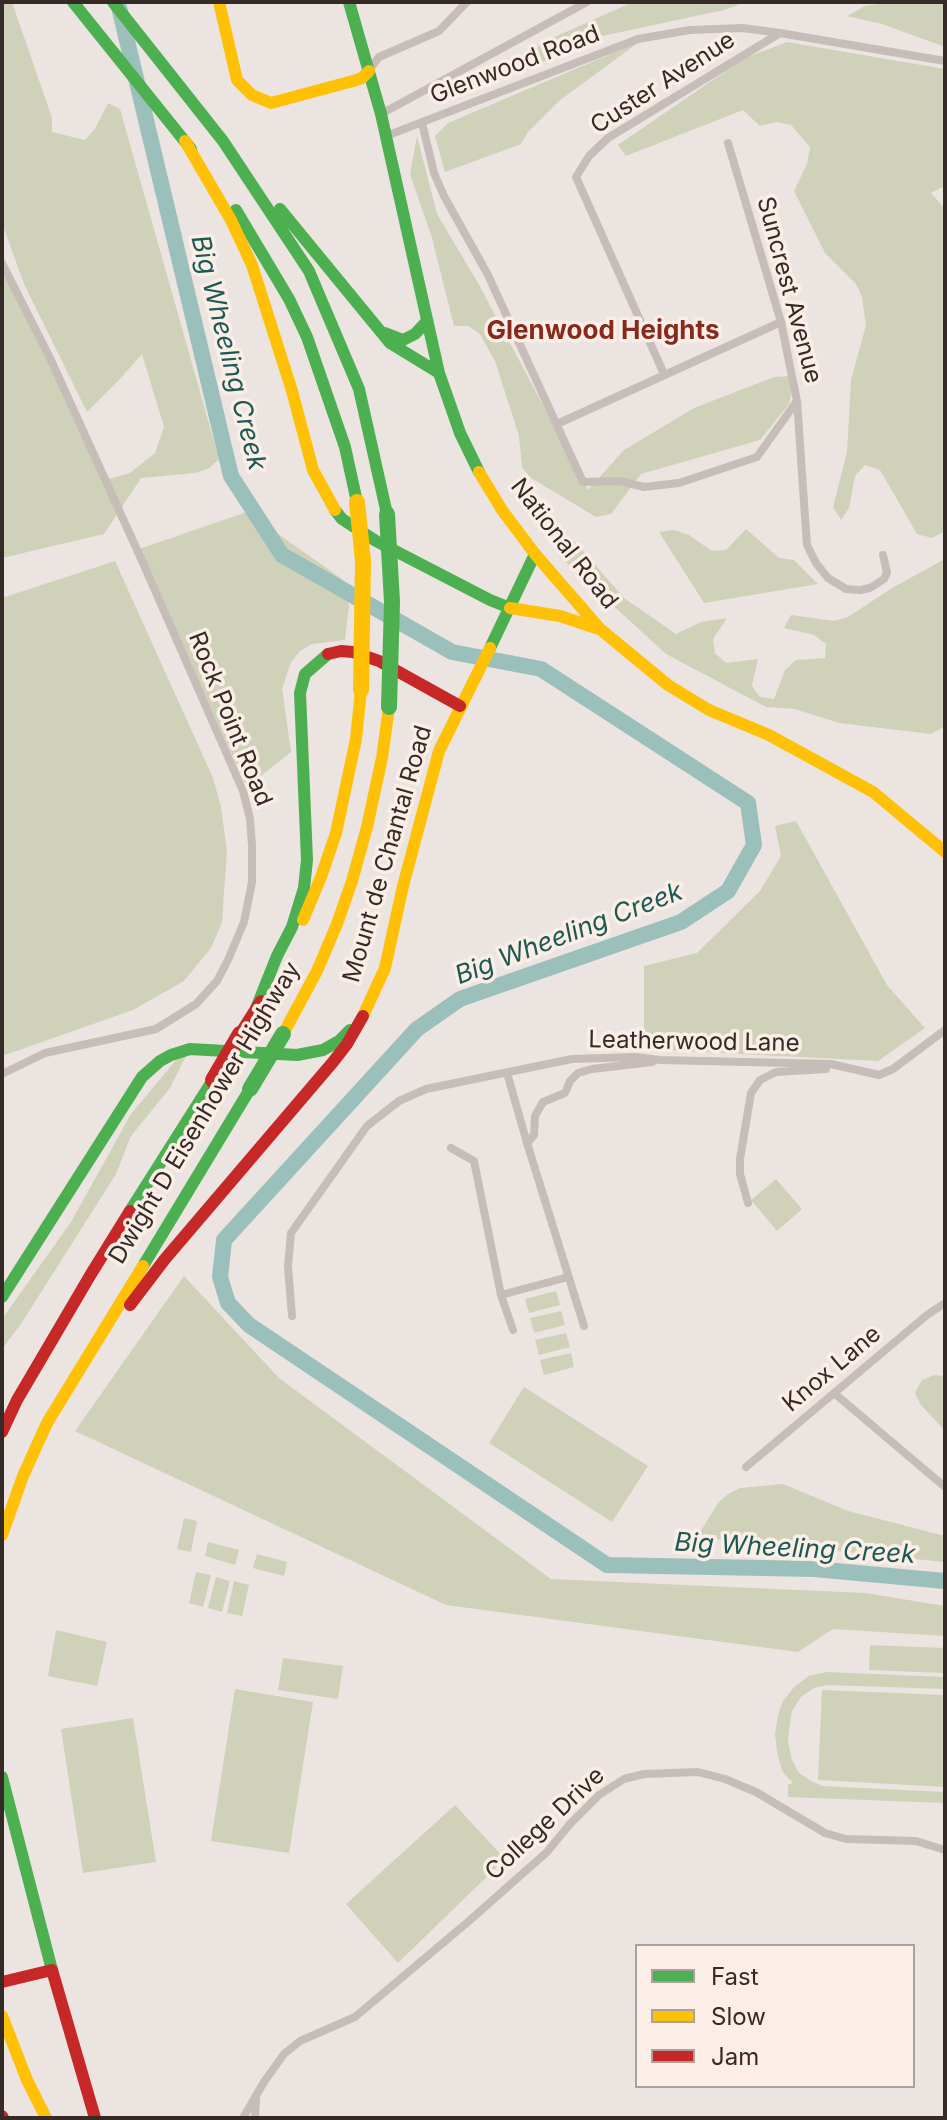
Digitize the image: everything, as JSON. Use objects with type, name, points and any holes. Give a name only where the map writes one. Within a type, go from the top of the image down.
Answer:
[{"type":"main road","points":[[73,2],[185,141],[216,186],[252,265],[292,391],[313,470],[342,519],[376,541],[490,600],[507,614],[560,616],[600,629]]},
{"type":"main road","name":"Dwight D Eisenhower Highway","points":[[2,1546],[4,1530],[23,1476],[47,1423],[283,1034],[317,971],[352,881],[367,827],[389,707],[392,602],[387,514],[359,389],[309,271],[273,214],[223,141],[113,2]]},
{"type":"main road","points":[[219,2],[237,80],[252,95],[271,103],[353,81],[369,71]]},
{"type":"main road","name":"National Road","points":[[349,2],[381,114],[439,373],[473,462],[502,510],[535,554],[600,629],[668,685],[709,710],[769,735],[867,788],[941,845]]},
{"type":"main road","points":[[223,141],[390,343],[439,373]]},
{"type":"main road","name":"Dwight D Eisenhower Highway","points":[[2,1432],[17,1400],[91,1274],[272,985],[296,939],[336,833],[356,739],[361,690],[363,561],[357,502],[345,447],[307,337],[289,299],[258,246],[216,186]]},
{"type":"main road","points":[[377,329],[403,340],[415,334],[427,321]]},
{"type":"main road","name":"Mount de Chantal Road","points":[[2,1297],[142,1077],[160,1061],[190,1049],[297,1055],[323,1050],[339,1041],[363,1016],[385,968],[439,751],[535,554]]},
{"type":"main road","points":[[255,1011],[292,927],[304,888],[307,860],[300,693],[305,674],[328,654],[353,652],[463,699]]},
{"type":"main road","points":[[75,1376],[165,1259],[333,1062],[363,1016]]},
{"type":"main road","points":[[2,1777],[52,1970],[95,2118]]},
{"type":"main road","points":[[2,1982],[52,1970]]},
{"type":"main road","points":[[2,2016],[46,2118]]},
{"type":"street","points":[[369,71],[379,57],[439,31],[467,2]]},
{"type":"street","points":[[381,114],[587,2]]},
{"type":"street","name":"Glenwood Road","points":[[386,136],[638,39],[703,30],[743,28],[945,61]]},
{"type":"street","name":"Custer Avenue","points":[[664,374],[576,177],[589,156],[608,138],[780,33]]},
{"type":"street","points":[[422,123],[434,173],[444,196],[488,275],[583,482],[620,481],[644,487],[679,483],[757,457],[797,401]]},
{"type":"street","name":"Suncrest Avenue","points":[[728,143],[781,322],[797,401],[807,545],[828,578],[846,589],[870,588],[884,579],[887,573],[883,555]]},
{"type":"street","name":"Rock Point Road","points":[[2,263],[50,358],[243,791],[252,845],[252,882],[244,922],[217,981],[196,1004],[156,1029],[45,1053],[2,1074]]},
{"type":"street","points":[[557,424],[781,322]]},
{"type":"street","name":"Leatherwood Lane","points":[[292,1316],[288,1266],[291,1233],[367,1126],[399,1101],[426,1089],[572,1059],[635,1057],[831,1064],[879,1075],[893,1069],[945,1030]]},
{"type":"street","points":[[527,1143],[534,1135],[535,1116],[543,1102],[565,1093],[578,1073],[660,1060]]},
{"type":"street","points":[[748,1203],[740,1174],[740,1159],[751,1093],[760,1080],[776,1072],[847,1068]]},
{"type":"street","points":[[507,1073],[584,1326]]},
{"type":"street","points":[[451,1148],[474,1161],[501,1295],[513,1330]]},
{"type":"street","points":[[501,1295],[568,1277]]},
{"type":"street","name":"Knox Lane","points":[[746,1467],[945,1303]]},
{"type":"street","points":[[834,1393],[945,1487]]},
{"type":"street","name":"College Drive","points":[[243,2118],[284,2054],[300,2041],[355,2017],[547,1852],[599,1795],[624,1779],[644,1774],[698,1772],[756,1792],[825,1833],[846,1839],[916,1841],[945,1850]]},
{"type":"street","points":[[255,2118],[257,2094]]},
{"type":"green space","points":[[2,2],[12,2],[52,118],[52,132],[85,140],[95,129],[108,103],[120,109],[219,459],[208,469],[195,473],[141,478],[104,534],[2,558],[2,266],[105,480],[130,473],[155,453],[164,427],[142,354],[87,412],[24,284],[2,223]]},
{"type":"green space","points":[[633,2],[746,2],[724,10],[588,39],[517,75],[541,43]]},
{"type":"green space","points":[[945,3],[945,47],[882,24],[847,16],[865,6]]},
{"type":"green space","points":[[639,42],[559,101],[528,132],[521,144],[445,172],[435,136],[448,123]]},
{"type":"green space","points":[[787,42],[945,69],[945,186],[931,193],[945,209],[945,531],[932,538],[917,534],[880,470],[865,465],[855,476],[849,508],[841,520],[833,507],[847,452],[851,380],[866,325],[862,297],[856,284],[825,253],[794,191],[807,164],[810,147],[791,125],[776,122],[760,126],[743,110],[626,156],[618,145],[745,58]]},
{"type":"green space","points":[[417,136],[437,214],[478,283],[588,490],[624,450],[694,408],[774,377],[789,376],[792,390],[789,404],[760,440],[641,474],[611,514],[596,517],[531,478],[522,467],[519,436],[495,361],[480,334],[468,326],[454,326],[432,238],[410,174]]},
{"type":"green space","points":[[247,512],[342,579],[349,606],[345,640],[312,644],[300,651],[291,662],[282,689],[291,752],[258,778],[245,783],[139,549]]},
{"type":"green space","points":[[746,529],[779,558],[794,560],[818,584],[704,603],[659,532],[674,530],[689,535],[712,551],[726,550]]},
{"type":"green space","points":[[564,534],[576,543],[624,598],[676,634],[701,622],[727,618],[713,639],[715,653],[726,663],[758,659],[752,686],[760,697],[774,699],[785,670],[796,660],[825,658],[826,644],[814,635],[784,628],[791,615],[834,621],[848,617],[945,559],[945,726],[931,734],[839,723],[795,709],[766,707],[666,654],[559,556],[552,541]]},
{"type":"green space","points":[[115,561],[213,778],[227,851],[222,922],[211,948],[184,981],[133,1010],[2,1056],[2,598]]},
{"type":"green space","points":[[796,821],[887,985],[925,1028],[878,1061],[644,1049],[644,966],[697,953],[760,891],[781,856],[775,826]]},
{"type":"green space","points":[[181,1054],[186,1056],[170,1088],[131,1136],[116,1174],[2,1349],[2,1319],[71,1222],[131,1114]]},
{"type":"green space","points":[[776,1179],[802,1209],[777,1231],[751,1200]]},
{"type":"green space","points":[[184,1276],[279,1378],[551,1579],[865,1593],[945,1606],[945,1636],[833,1629],[798,1652],[446,1605],[75,1431]]},
{"type":"green space","points":[[556,1291],[560,1305],[529,1313],[525,1299]]},
{"type":"green space","points":[[561,1311],[565,1325],[534,1333],[530,1318]]},
{"type":"green space","points":[[566,1333],[570,1347],[539,1355],[535,1340]]},
{"type":"green space","points":[[571,1353],[574,1367],[544,1375],[540,1360]]},
{"type":"green space","points":[[935,1375],[945,1376],[945,1431],[921,1405],[915,1393],[922,1380]]},
{"type":"green space","points":[[524,1387],[648,1466],[612,1522],[489,1443]]},
{"type":"green space","points":[[783,1484],[848,1511],[945,1536],[945,1562],[697,1537],[718,1503],[728,1494],[740,1488]]},
{"type":"green space","points":[[184,1518],[197,1521],[191,1552],[177,1549]]},
{"type":"green space","points":[[208,1542],[239,1550],[235,1565],[205,1556]]},
{"type":"green space","points":[[257,1554],[287,1562],[284,1576],[253,1568]]},
{"type":"green space","points":[[196,1572],[211,1575],[203,1607],[189,1603]]},
{"type":"green space","points":[[216,1577],[230,1581],[222,1612],[208,1608]]},
{"type":"green space","points":[[234,1581],[249,1585],[242,1616],[227,1613]]},
{"type":"green space","points":[[56,1630],[107,1642],[97,1686],[48,1676]]},
{"type":"green space","points":[[870,1645],[945,1648],[945,1673],[869,1670]]},
{"type":"green space","points":[[283,1658],[343,1666],[338,1699],[278,1690]]},
{"type":"green space","points":[[827,1672],[945,1677],[945,1689],[828,1685],[814,1688],[801,1697],[792,1711],[788,1742],[799,1773],[822,1786],[945,1792],[945,1803],[788,1797],[788,1785],[793,1783],[782,1771],[777,1752],[775,1734],[778,1715],[783,1701],[795,1686],[809,1676]]},
{"type":"green space","points":[[235,1689],[313,1702],[289,1853],[211,1841]]},
{"type":"green space","points":[[822,1690],[945,1695],[945,1787],[818,1780]]},
{"type":"green space","points":[[133,1718],[156,1862],[83,1873],[61,1729]]},
{"type":"green space","points":[[455,1805],[505,1859],[398,1963],[346,1904]]},
{"type":"waterway","name":"Big Wheeling Creek","points":[[119,7],[231,476],[282,555],[452,652],[541,669],[748,803],[754,845],[728,891],[681,922],[460,999],[417,1029],[224,1240],[220,1277],[228,1303],[249,1325],[607,1565],[814,1569],[945,1581]]},
{"type":"traffic: fast","points":[[73,2],[191,149]]},
{"type":"traffic: fast","points":[[113,2],[223,141],[309,271],[359,389],[387,514]]},
{"type":"traffic: fast","points":[[349,2],[381,114],[439,373],[460,433],[479,472]]},
{"type":"traffic: fast","points":[[280,209],[390,343],[439,373]]},
{"type":"traffic: fast","points":[[236,210],[289,299],[307,337],[345,447],[357,502]]},
{"type":"traffic: fast","points":[[385,333],[403,340],[415,334],[427,321]]},
{"type":"traffic: fast","points":[[335,510],[342,519],[376,541],[510,608]]},
{"type":"traffic: fast","points":[[387,514],[392,602],[389,707]]},
{"type":"traffic: fast","points":[[490,648],[535,554]]},
{"type":"traffic: fast","points":[[255,1011],[292,927],[304,888],[307,860],[300,693],[305,674],[328,654]]},
{"type":"traffic: fast","points":[[2,1297],[142,1077],[160,1061],[190,1049],[297,1055],[323,1050],[350,1030]]},
{"type":"traffic: fast","points":[[250,1089],[283,1034]]},
{"type":"traffic: fast","points":[[130,1211],[213,1080]]},
{"type":"traffic: fast","points":[[143,1266],[250,1089]]},
{"type":"traffic: fast","points":[[2,1777],[52,1970]]},
{"type":"traffic: slow","points":[[219,2],[237,80],[252,95],[271,103],[353,81],[369,71]]},
{"type":"traffic: slow","points":[[185,141],[231,220],[252,265],[292,391],[313,470],[335,510]]},
{"type":"traffic: slow","points":[[479,472],[502,510],[535,554],[600,629],[668,685],[709,710],[769,735],[873,792],[945,852]]},
{"type":"traffic: slow","points":[[357,502],[363,561],[361,690]]},
{"type":"traffic: slow","points":[[510,608],[560,616],[599,629]]},
{"type":"traffic: slow","points":[[363,1016],[385,968],[439,751],[490,648]]},
{"type":"traffic: slow","points":[[303,920],[336,833],[356,739],[361,690]]},
{"type":"traffic: slow","points":[[283,1034],[317,971],[352,881],[382,758],[389,707]]},
{"type":"traffic: slow","points":[[2,1535],[23,1476],[47,1423],[143,1266]]},
{"type":"traffic: slow","points":[[2,2016],[46,2118]]},
{"type":"traffic: jam","points":[[328,654],[353,652],[379,661],[460,706]]},
{"type":"traffic: jam","points":[[240,1034],[261,1001]]},
{"type":"traffic: jam","points":[[130,1305],[165,1259],[333,1062],[363,1016]]},
{"type":"traffic: jam","points":[[213,1080],[240,1034]]},
{"type":"traffic: jam","points":[[2,1432],[17,1400],[130,1211]]},
{"type":"traffic: jam","points":[[2,1982],[52,1970],[95,2118]]},
{"type":"district","name":"Glenwood Heights","points":[[603,331]]}]
